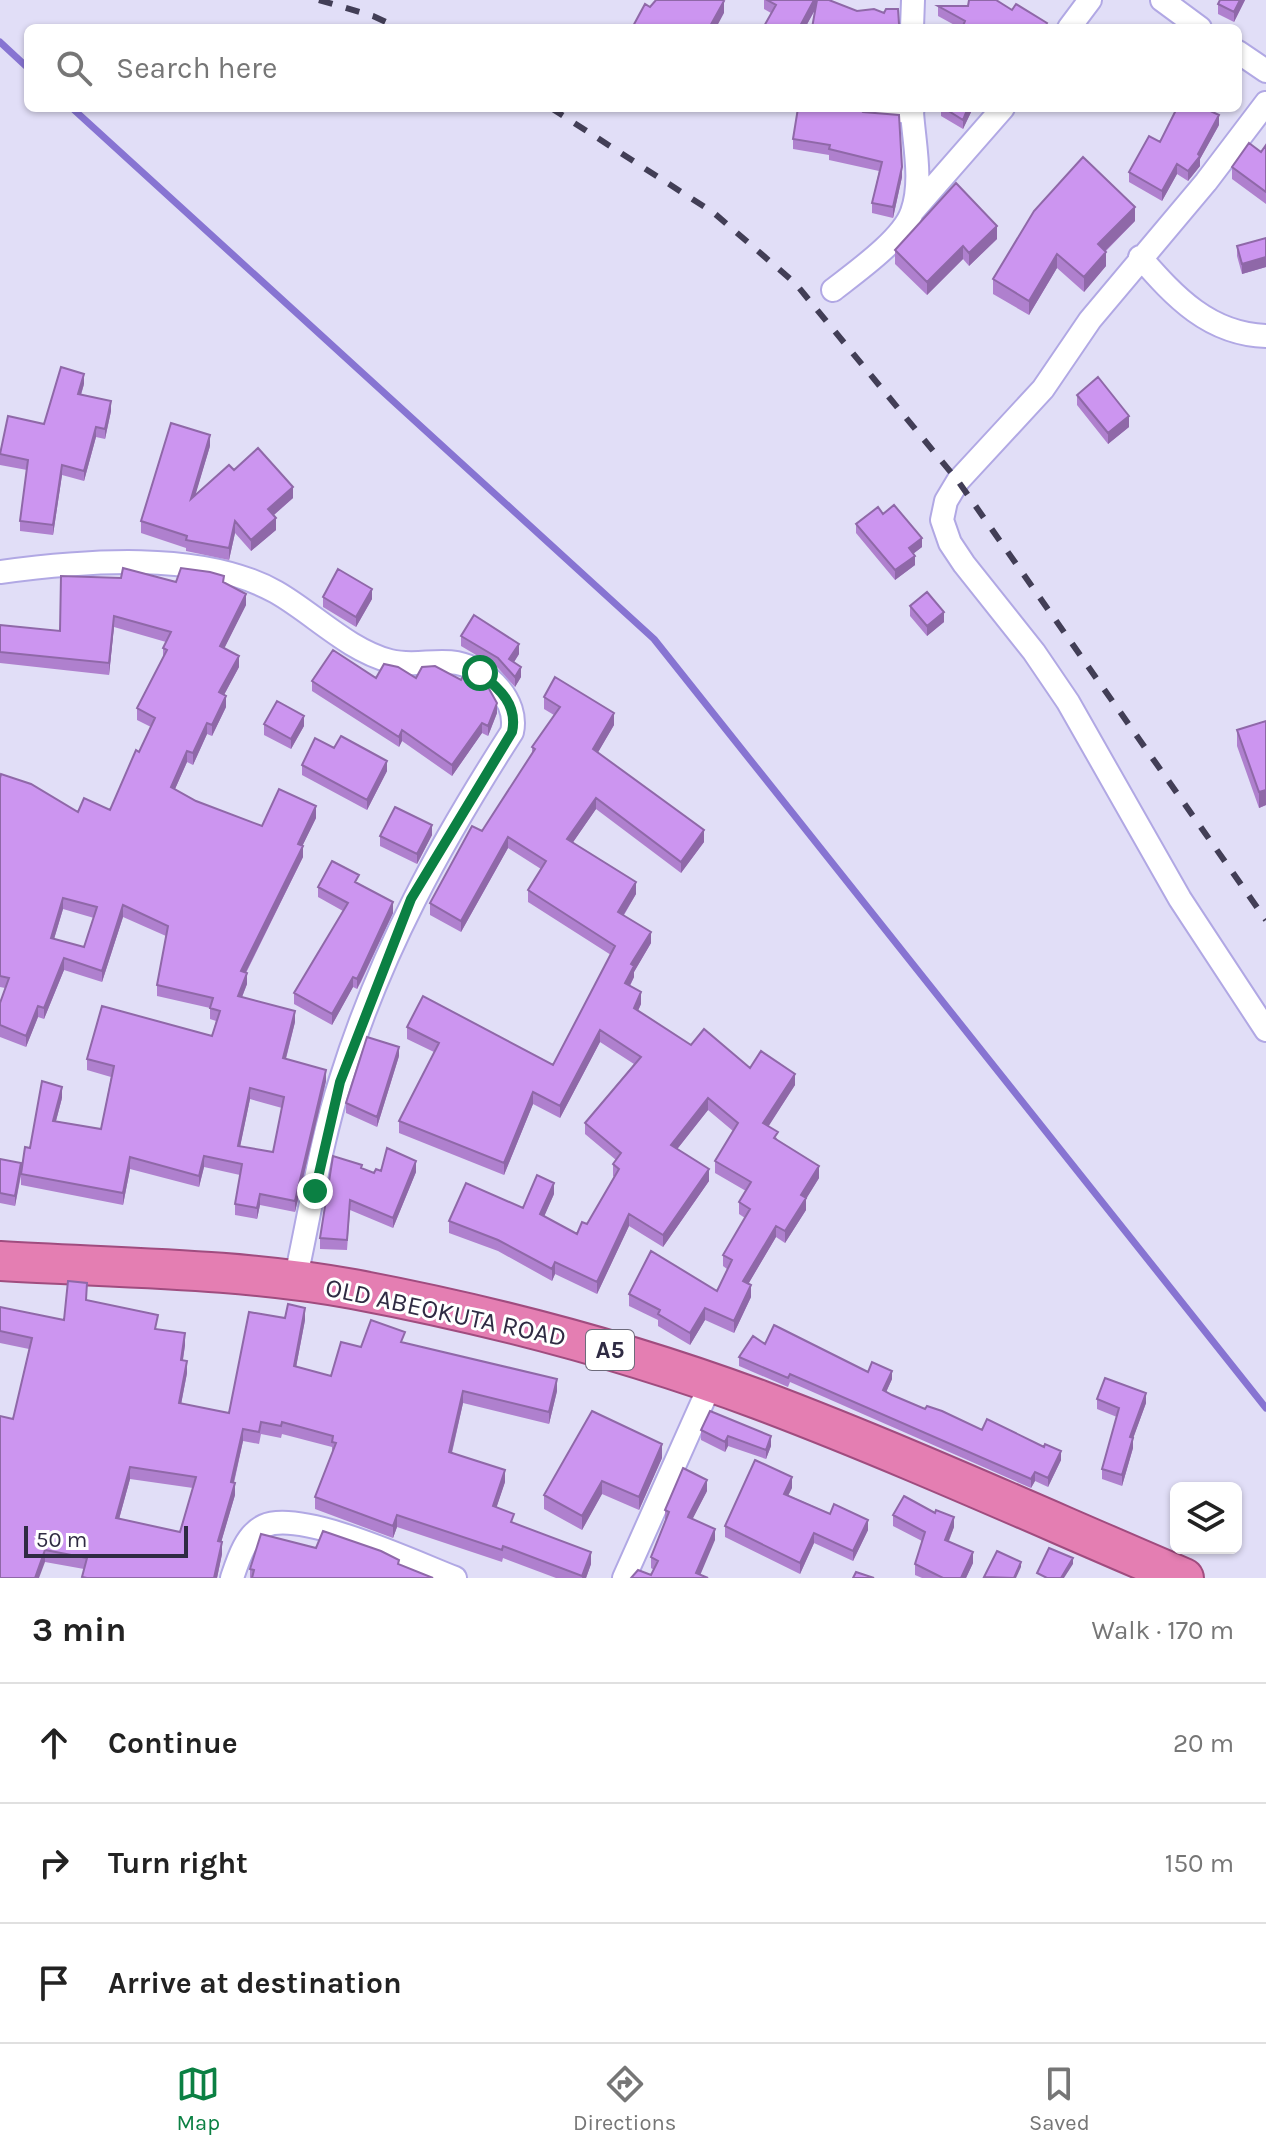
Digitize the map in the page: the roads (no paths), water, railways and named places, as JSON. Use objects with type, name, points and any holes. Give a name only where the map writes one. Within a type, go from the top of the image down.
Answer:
[{"type":"highway","name":"OLD ABEOKUTA ROAD","points":[[0,1261],[295,1281],[350,1288],[552,1333],[711,1383],[875,1445],[1170,1575]]},
{"type":"street","points":[[912,24],[913,0]]},
{"type":"street","points":[[1072,24],[1090,0]]},
{"type":"street","points":[[1162,0],[1195,24]]},
{"type":"street","points":[[1242,55],[1266,71]]},
{"type":"street","points":[[1266,103],[1206,182],[1140,257],[1043,389],[958,481],[946,501],[942,520],[950,543],[964,564],[1034,652],[1068,702],[1180,899],[1266,1030]]},
{"type":"street","points":[[912,212],[917,175],[913,112]]},
{"type":"street","points":[[833,290],[887,244],[1000,112]]},
{"type":"street","points":[[1140,257],[1172,294],[1200,316],[1238,334],[1266,336]]},
{"type":"street","points":[[1,572],[66,563],[186,566],[245,578],[276,592],[370,653],[412,664],[458,663],[490,680],[509,702],[515,718],[512,732],[411,899],[355,1037],[340,1082],[295,1281]]},
{"type":"street","points":[[624,1578],[711,1383]]},
{"type":"street","points":[[232,1578],[250,1537],[266,1525],[295,1523],[321,1528],[455,1578]]},
{"type":"waterway","points":[[0,42],[24,64]]},
{"type":"waterway","points":[[76,112],[654,639],[1266,1408]]},
{"type":"railway","points":[[319,0],[390,24]]},
{"type":"railway","points":[[557,112],[714,213],[795,283],[958,481],[1266,920]]}]
